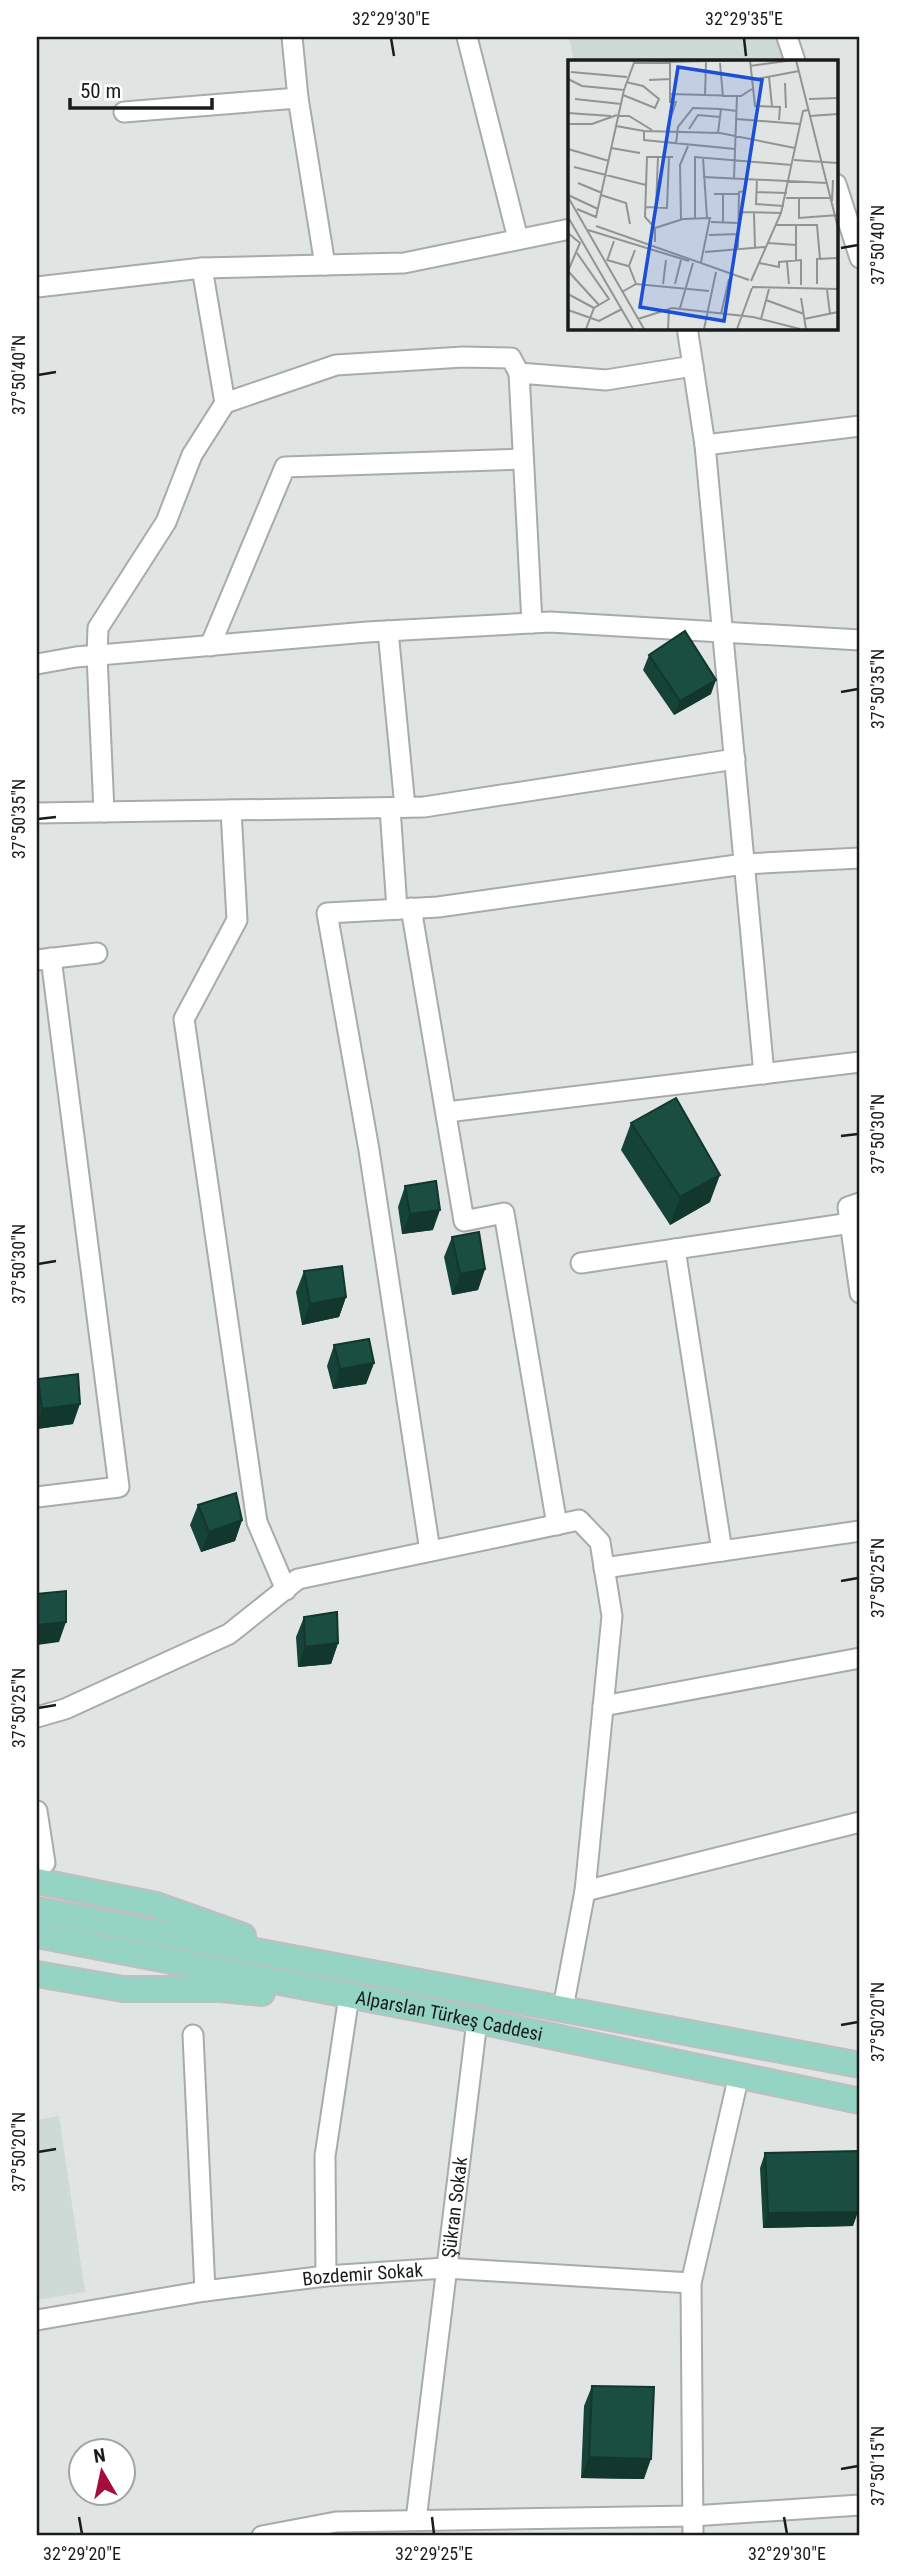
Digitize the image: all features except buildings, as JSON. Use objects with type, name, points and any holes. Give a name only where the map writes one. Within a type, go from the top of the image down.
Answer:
[{"type":"main road","points":[[41,1872],[156,1905],[243,1936],[391,1965],[416,1973],[439,1985]]},
{"type":"main road","name":"Alparslan Türkeş Caddesi","points":[[37,1910],[860,2065]]},
{"type":"main road","name":"Alparslan Türkeş Caddesi","points":[[37,1935],[436,2012],[860,2101]]},
{"type":"main road","points":[[37,1974],[141,1991],[240,1989],[386,2015],[436,2012]]},
{"type":"street","points":[[292,37],[298,98],[326,265]]},
{"type":"street","points":[[467,37],[518,239]]},
{"type":"street","points":[[787,37],[795,60]]},
{"type":"street","points":[[124,112],[298,98]]},
{"type":"street","points":[[838,190],[860,258]]},
{"type":"street","points":[[37,287],[202,268],[404,263],[568,229]]},
{"type":"street","points":[[202,268],[225,403]]},
{"type":"street","points":[[687,329],[705,445],[764,1074]]},
{"type":"street","points":[[104,812],[98,628],[166,522],[192,455],[225,403],[336,365],[463,357],[511,358],[519,373],[532,623]]},
{"type":"street","points":[[519,373],[606,380],[693,366]]},
{"type":"street","points":[[705,445],[860,426]]},
{"type":"street","points":[[209,646],[285,467],[523,459]]},
{"type":"street","points":[[37,664],[97,655],[388,631],[550,622],[860,640]]},
{"type":"street","points":[[388,631],[404,909],[447,1112],[464,1221],[504,1213],[557,1525]]},
{"type":"street","points":[[37,813],[424,807],[735,759]]},
{"type":"street","points":[[231,810],[237,920],[184,1019],[257,1522],[286,1590]]},
{"type":"street","points":[[430,1551],[369,1150],[327,913],[438,907],[744,864],[860,858]]},
{"type":"street","points":[[37,1497],[119,1487],[44,959],[97,953]]},
{"type":"street","points":[[447,1112],[860,1062]]},
{"type":"street","points":[[860,1203],[848,1207],[860,1293]]},
{"type":"street","points":[[581,1263],[851,1223]]},
{"type":"street","points":[[676,1249],[722,1551]]},
{"type":"street","points":[[37,1717],[65,1709],[229,1634],[298,1579],[579,1520],[600,1542],[612,1616],[585,1891],[563,2008]]},
{"type":"street","points":[[604,1568],[860,1531]]},
{"type":"street","points":[[604,1706],[860,1658]]},
{"type":"street","points":[[37,1811],[41,1872]]},
{"type":"street","points":[[585,1891],[860,1822]]},
{"type":"street","points":[[326,2276],[326,2156],[346,2009]]},
{"type":"street","name":"Şükran Sokak","points":[[416,2521],[477,2021]]},
{"type":"street","points":[[193,2035],[205,2291]]},
{"type":"street","points":[[693,2536],[691,2283],[739,2075]]},
{"type":"street","name":"Bozdemir Sokak","points":[[37,2320],[205,2291],[326,2276],[445,2268],[691,2283]]},
{"type":"street","points":[[262,2536],[310,2532],[336,2522],[692,2516],[860,2505]]},
{"type":"shaded area","points":[[569,37],[776,37],[783,60],[574,60]]},
{"type":"shaded area","points":[[59,2116],[85,2292],[37,2300],[37,2120]]}]
